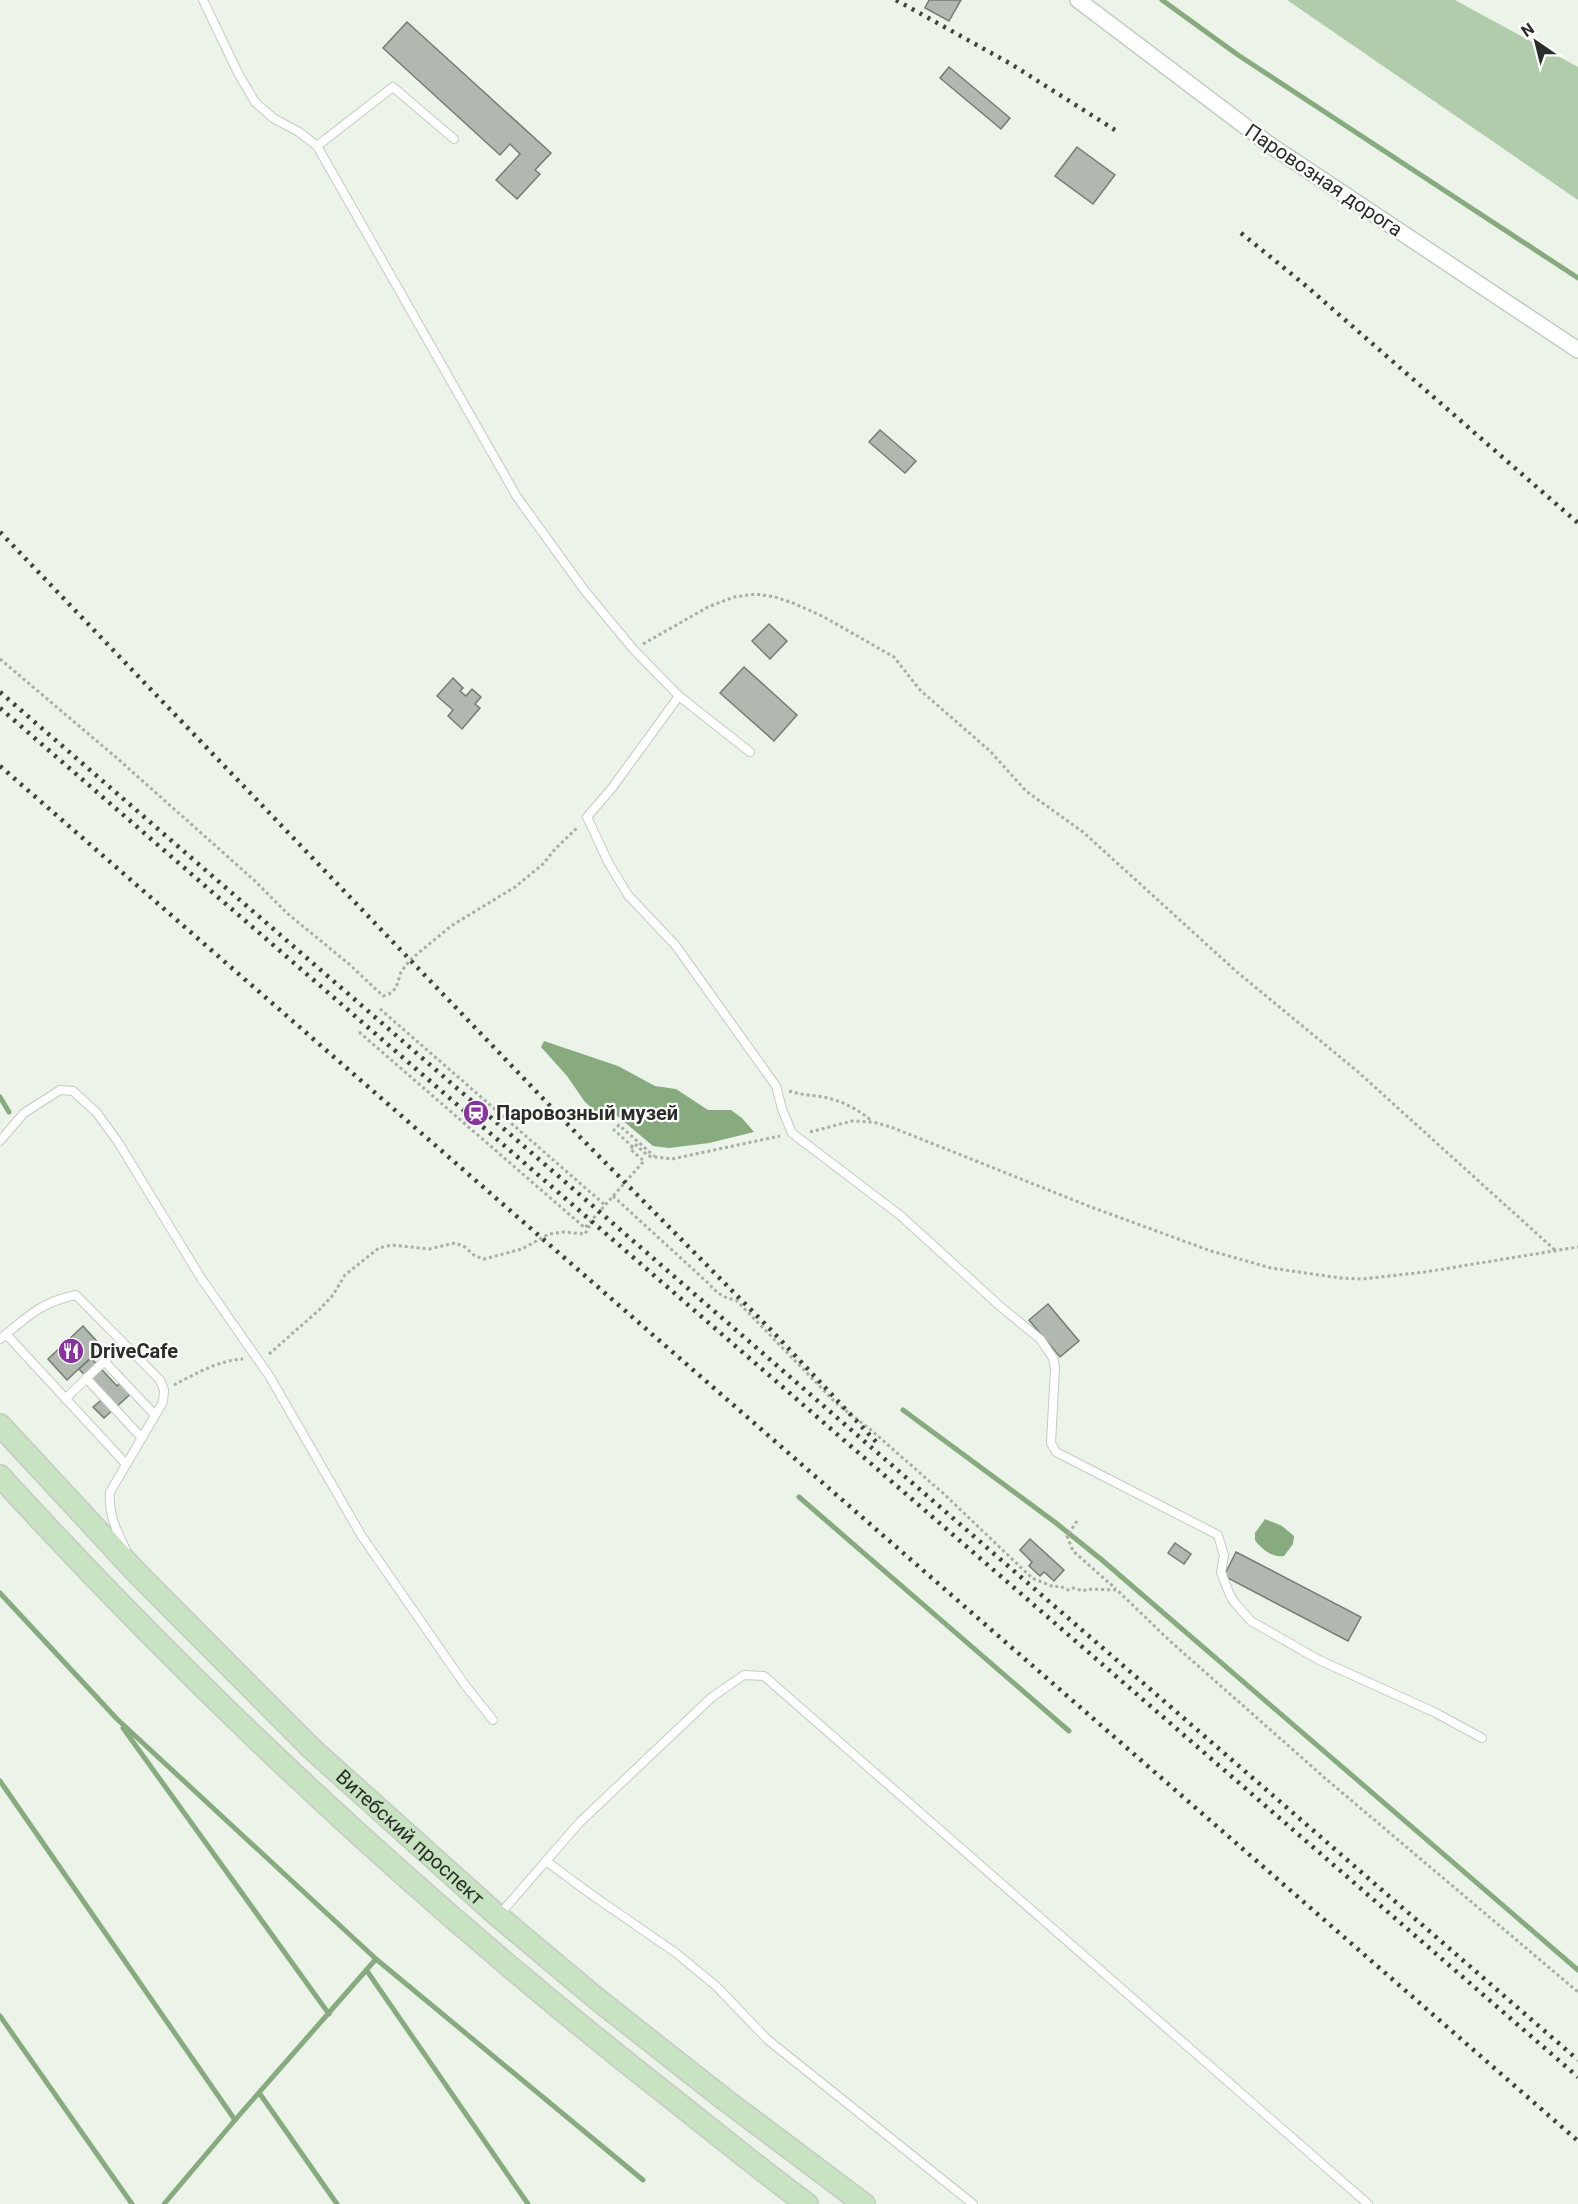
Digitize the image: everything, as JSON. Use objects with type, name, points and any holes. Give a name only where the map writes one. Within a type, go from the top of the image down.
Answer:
[{"type":"main road","name":"Витебский проспект","points":[[0,1425],[137,1574],[312,1749],[498,1916],[597,1999],[724,2099],[864,2204]]},
{"type":"main road","name":"Витебский проспект","points":[[0,1476],[61,1543],[178,1662],[317,1797],[477,1941],[582,2029],[807,2204]]},
{"type":"street","name":"Паровозная дорога","points":[[1078,0],[1270,145],[1578,350]]},
{"type":"lane","points":[[203,0],[238,73],[255,102],[273,118],[299,132],[317,146],[517,497],[585,591],[634,650],[679,696],[750,753]]},
{"type":"lane","points":[[317,146],[393,87],[454,139]]},
{"type":"lane","points":[[679,696],[612,788],[587,818],[608,862],[628,894],[675,946],[776,1086],[792,1133],[824,1160],[901,1216],[1048,1347],[1055,1368],[1051,1443],[1056,1452],[1218,1535],[1224,1556],[1221,1572],[1229,1593],[1251,1621],[1319,1660],[1434,1712],[1482,1738]]},
{"type":"lane","points":[[0,1141],[24,1113],[60,1090],[73,1091],[97,1113],[118,1142],[201,1278],[270,1377],[361,1535],[465,1685],[493,1720]]},
{"type":"lane","points":[[126,1464],[65,1398],[3,1337],[31,1314],[54,1300],[76,1295],[160,1380],[164,1390],[163,1402],[110,1492],[109,1507],[112,1521],[137,1574]]},
{"type":"lane","points":[[65,1398],[123,1343]]},
{"type":"lane","points":[[104,1361],[155,1415]]},
{"type":"lane","points":[[87,1378],[142,1438]]},
{"type":"lane","points":[[498,1916],[580,1821],[712,1696],[744,1675],[764,1676],[1150,2016],[1368,2204]]},
{"type":"lane","points":[[546,1861],[676,1953],[716,1986],[768,2040],[973,2204]]},
{"type":"path","points":[[634,650],[708,607],[734,597],[756,594],[793,603],[824,617],[894,657],[920,690],[990,751],[1026,791],[1083,832],[1237,972],[1357,1071],[1556,1251]]},
{"type":"path","points":[[0,660],[118,759],[255,881],[288,914],[349,964],[383,996],[396,988],[401,972],[410,960],[451,926],[515,887],[543,864],[587,818]]},
{"type":"path","points":[[380,1010],[604,1205]]},
{"type":"path","points":[[359,1032],[585,1228],[644,1161],[630,1149],[633,1147]]},
{"type":"path","points":[[776,1086],[800,1095],[825,1097],[860,1111],[873,1122]]},
{"type":"path","points":[[826,1129],[852,1121],[873,1122],[1091,1207],[1211,1251],[1271,1268],[1362,1279],[1425,1272],[1578,1247]]},
{"type":"path","points":[[633,1147],[614,1130],[619,1125],[654,1156]]},
{"type":"path","points":[[633,1147],[635,1144],[648,1156],[672,1159],[792,1133]]},
{"type":"path","points":[[613,1196],[717,1293],[726,1298],[736,1299],[836,1403],[871,1430],[945,1495],[1032,1578],[1068,1590],[1073,1588],[1083,1591],[1088,1589],[1117,1590]]},
{"type":"path","points":[[164,1390],[231,1360],[256,1359],[268,1355],[333,1295],[345,1275],[379,1248],[392,1245],[429,1249],[455,1243],[465,1247],[475,1256],[484,1258],[522,1249],[549,1234],[564,1232],[585,1234],[589,1227],[587,1225]]},
{"type":"path","points":[[1077,1521],[1067,1536],[1073,1551],[1170,1641],[1326,1779],[1578,1992]]},
{"type":"shaded area","points":[[1287,0],[1455,0],[1578,67],[1578,200]]},
{"type":"shaded area","points":[[544,1041],[618,1066],[655,1086],[676,1089],[708,1110],[731,1110],[742,1118],[754,1132],[709,1143],[669,1148],[653,1146],[616,1115],[598,1114],[585,1102],[567,1076],[541,1047]]},
{"type":"shaded area","points":[[1265,1519],[1282,1526],[1294,1536],[1293,1544],[1284,1556],[1276,1556],[1268,1552],[1255,1540],[1255,1533]]},
{"type":"building","points":[[929,0],[961,0],[949,21],[925,8]]},
{"type":"building","points":[[407,22],[551,153],[535,170],[540,174],[517,199],[496,180],[520,154],[510,144],[500,155],[383,48]]},
{"type":"building","points":[[949,67],[1010,118],[1001,129],[940,78]]},
{"type":"building","points":[[1077,147],[1115,175],[1093,204],[1055,176]]},
{"type":"building","points":[[880,430],[916,461],[905,473],[869,442]]},
{"type":"building","points":[[769,624],[787,641],[770,659],[752,641]]},
{"type":"building","points":[[744,667],[797,715],[774,741],[720,693]]},
{"type":"building","points":[[453,678],[463,688],[460,691],[466,696],[472,689],[481,697],[475,704],[480,708],[462,729],[448,716],[453,710],[437,696]]},
{"type":"building","points":[[1048,1304],[1079,1341],[1060,1357],[1029,1320]]},
{"type":"building","points":[[83,1326],[102,1347],[67,1380],[48,1359]]},
{"type":"building","points":[[91,1358],[117,1386],[124,1379],[135,1390],[104,1418],[93,1407],[105,1397],[79,1369]]},
{"type":"building","points":[[1030,1539],[1064,1570],[1054,1581],[1044,1572],[1040,1576],[1029,1566],[1032,1562],[1020,1550]]},
{"type":"building","points":[[1175,1543],[1191,1554],[1184,1564],[1168,1553]]},
{"type":"building","points":[[1236,1552],[1361,1617],[1348,1641],[1224,1576]]},
{"type":"waterway","points":[[1162,0],[1238,55],[1578,278]]},
{"type":"waterway","points":[[0,1097],[9,1112]]},
{"type":"waterway","points":[[903,1410],[1056,1523],[1102,1560],[1578,1970]]},
{"type":"waterway","points":[[799,1497],[1069,1731]]},
{"type":"waterway","points":[[0,1593],[117,1719],[376,1959],[643,2180]]},
{"type":"waterway","points":[[123,1728],[329,2014]]},
{"type":"waterway","points":[[0,1781],[235,2120]]},
{"type":"waterway","points":[[164,2204],[376,1959]]},
{"type":"waterway","points":[[367,1971],[528,2204]]},
{"type":"waterway","points":[[0,2016],[132,2204]]},
{"type":"waterway","points":[[260,2094],[337,2204]]},
{"type":"railway","points":[[896,0],[1011,64],[1115,130]]},
{"type":"railway","points":[[1241,233],[1305,285],[1578,523]]},
{"type":"railway","points":[[0,532],[577,1134],[774,1333],[880,1446]]},
{"type":"railway","points":[[0,692],[1578,2060]]},
{"type":"railway","points":[[0,708],[1578,2077]]},
{"type":"railway","points":[[0,766],[1578,2141]]},
{"type":"place","name":"Паровозный музей","points":[[476,1113]]},
{"type":"place","name":"DriveCafe","points":[[71,1351]]}]
